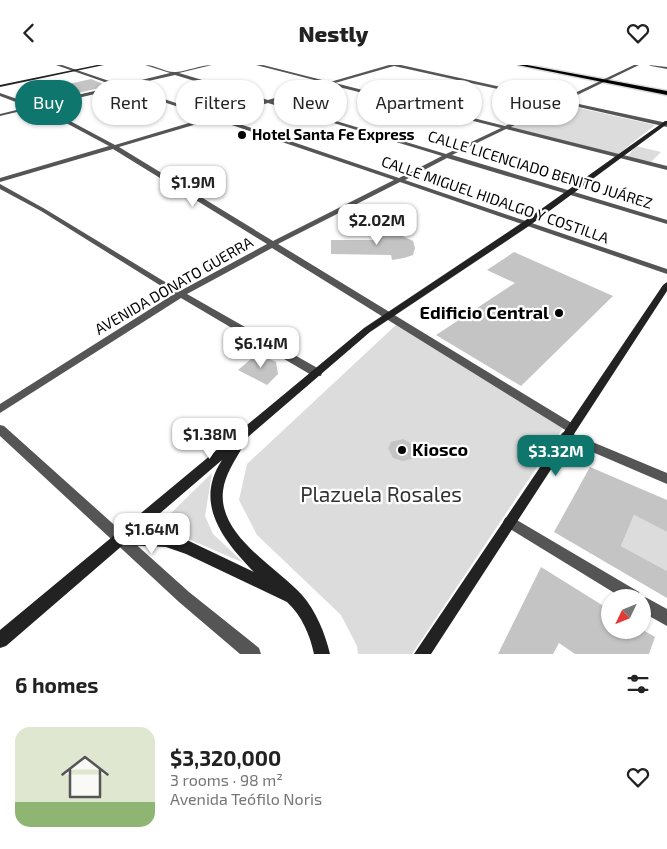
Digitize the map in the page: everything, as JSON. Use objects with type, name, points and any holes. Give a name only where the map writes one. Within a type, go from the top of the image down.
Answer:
[{"type":"main road","points":[[0,87],[102,65]]},
{"type":"main road","points":[[520,65],[667,91]]},
{"type":"main road","points":[[535,65],[606,80]]},
{"type":"main road","points":[[0,640],[367,330],[526,224],[666,124]]},
{"type":"main road","points":[[422,654],[667,285]]},
{"type":"main road","points":[[258,424],[236,448],[222,468],[216,485],[218,516],[239,545],[296,600],[313,627],[322,654]]},
{"type":"main road","points":[[119,538],[166,541],[189,548],[296,600]]},
{"type":"street","name":"CALLE MIGUEL HIDALGO Y COSTILLA","points":[[58,65],[101,80]]},
{"type":"street","name":"CALLE LICENCIADO BENITO JUÁREZ","points":[[147,65],[667,222]]},
{"type":"street","points":[[146,80],[210,65]]},
{"type":"street","points":[[258,65],[317,80]]},
{"type":"street","points":[[340,80],[394,65],[492,87]]},
{"type":"street","name":"AVENIDA DONATO GUERRA","points":[[579,93],[637,65]]},
{"type":"street","points":[[651,65],[667,68]]},
{"type":"street","points":[[347,88],[667,169]]},
{"type":"street","points":[[0,94],[15,100]]},
{"type":"street","points":[[264,102],[274,100]]},
{"type":"street","points":[[579,106],[666,124]]},
{"type":"street","points":[[0,115],[15,111]]},
{"type":"street","points":[[75,125],[113,146],[389,315],[569,432],[667,479]]},
{"type":"street","points":[[0,180],[185,125]]},
{"type":"street","name":"CALLE MIGUEL HIDALGO Y COSTILLA","points":[[237,125],[667,272]]},
{"type":"street","name":"AVENIDA DONATO GUERRA","points":[[0,409],[181,295],[273,245],[448,155],[511,125]]},
{"type":"street","points":[[0,186],[43,210],[181,295],[317,373]]},
{"type":"street","points":[[0,429],[184,597],[252,654]]},
{"type":"street","points":[[510,522],[621,589]]},
{"type":"street","points":[[651,608],[667,618]]},
{"type":"green space","points":[[579,108],[655,125],[617,155],[510,128],[516,125],[579,125]]},
{"type":"green space","points":[[636,146],[661,152],[650,163],[627,157]]},
{"type":"green space","name":"Plazuela Rosales","points":[[397,324],[563,428],[412,654],[358,654],[357,646],[341,615],[257,535],[239,500],[247,464]]},
{"type":"green space","points":[[212,473],[205,516],[213,534],[244,563],[172,532],[166,525],[167,517]]},
{"type":"green space","points":[[634,515],[667,532],[667,571],[621,546]]},
{"type":"building","points":[[93,80],[92,90],[82,92],[82,81]]},
{"type":"building","points":[[377,230],[392,231],[413,241],[415,248],[413,255],[392,260],[391,255],[331,254],[331,240],[380,240]]},
{"type":"building","name":"Edificio Central","points":[[514,252],[613,296],[521,386],[436,335],[515,283],[487,270]]},
{"type":"building","points":[[258,353],[276,362],[278,374],[267,385],[238,370]]},
{"type":"building","name":"Kiosco","points":[[403,439],[414,445],[416,453],[411,459],[403,461],[393,458],[388,448],[391,442]]},
{"type":"building","points":[[590,467],[667,500],[667,532],[634,515],[621,546],[667,571],[667,598],[554,532]]},
{"type":"building","points":[[541,567],[601,604],[601,639],[651,639],[651,635],[655,637],[649,654],[575,654],[559,643],[553,654],[498,654]]},
{"type":"place","name":"Hotel Santa Fe Express","points":[[242,135]]},
{"type":"place","name":"Edificio Central","points":[[559,313]]},
{"type":"place","name":"Kiosco","points":[[402,450]]}]
